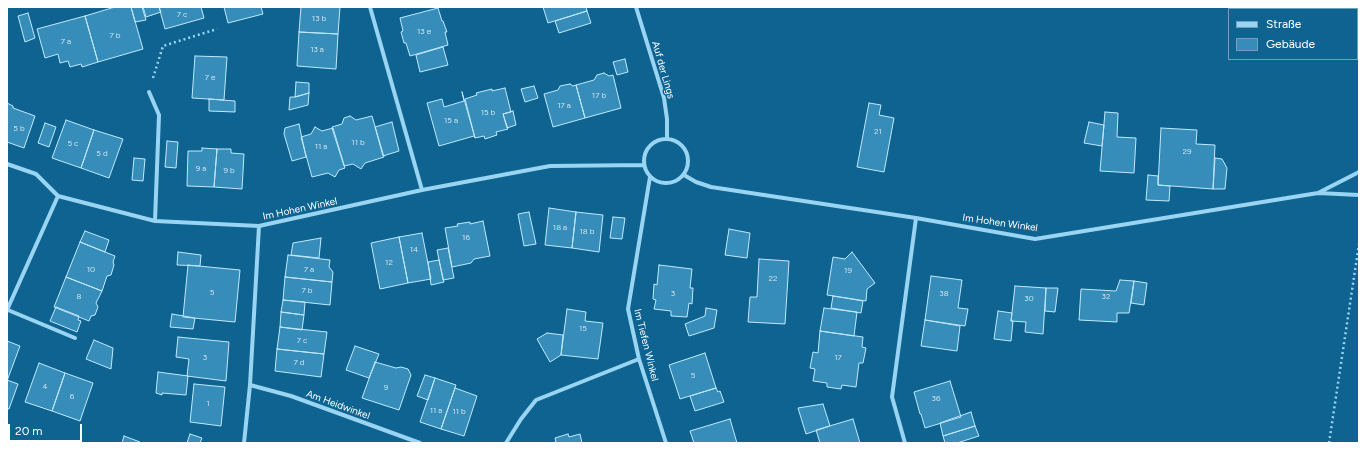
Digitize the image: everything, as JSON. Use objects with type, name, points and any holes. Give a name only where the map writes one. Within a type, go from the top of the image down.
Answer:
[{"type":"street","points":[[370,7],[422,190]]},
{"type":"street","name":"Auf der Lings","points":[[636,7],[664,98],[667,139]]},
{"type":"street","points":[[149,92],[158,114],[155,220]]},
{"type":"street","points":[[667,139],[678,143],[686,152],[688,164],[684,175],[674,182],[667,184],[661,183],[650,177],[644,165],[646,152],[650,146],[661,140],[667,139]]},
{"type":"street","points":[[7,164],[36,174],[58,196],[7,310],[75,338]]},
{"type":"street","name":"Im Hohen Winkel","points":[[58,196],[155,220],[259,226],[422,190],[550,166],[644,165]]},
{"type":"street","name":"Im Hohen Winkel","points":[[684,175],[696,182],[711,186],[916,218],[1035,239],[1318,193],[1359,172]]},
{"type":"street","name":"Im Tiefen Winkel","points":[[650,177],[628,309],[639,359],[666,443]]},
{"type":"street","points":[[1318,193],[1359,195]]},
{"type":"street","points":[[905,443],[892,397],[916,218]]},
{"type":"street","points":[[244,443],[250,385],[259,226]]},
{"type":"street","points":[[506,443],[521,419],[536,400],[639,359]]},
{"type":"street","name":"Am Heidwinkel","points":[[250,385],[291,396],[420,443]]},
{"type":"path","points":[[149,92],[163,46],[217,29]]},
{"type":"path","points":[[1330,443],[1359,244]]},
{"type":"building","points":[[115,7],[131,7],[143,49],[98,62],[85,16]]},
{"type":"building","points":[[131,7],[142,7],[146,20],[135,22]]},
{"type":"building","points":[[143,7],[159,7],[161,12],[146,17]]},
{"type":"building","points":[[159,7],[201,7],[204,18],[165,29]]},
{"type":"building","points":[[224,7],[261,7],[263,14],[228,23]]},
{"type":"building","points":[[301,7],[340,7],[338,34],[299,32]]},
{"type":"building","points":[[543,7],[586,7],[587,11],[548,23]]},
{"type":"building","points":[[438,8],[447,32],[445,32],[448,45],[410,56],[401,32],[403,31],[400,18]]},
{"type":"building","points":[[587,11],[591,23],[559,33],[555,21]]},
{"type":"building","points":[[28,13],[35,38],[25,42],[18,16]]},
{"type":"building","points":[[85,16],[98,62],[82,67],[81,64],[70,67],[68,61],[60,63],[58,54],[45,58],[37,29]]},
{"type":"building","points":[[299,32],[338,34],[336,69],[297,66]]},
{"type":"building","points":[[443,47],[448,65],[420,72],[416,55]]},
{"type":"building","points":[[195,56],[227,57],[224,100],[192,98]]},
{"type":"building","points":[[625,59],[628,72],[617,75],[613,62]]},
{"type":"building","points":[[604,73],[609,76],[613,75],[621,108],[585,118],[576,85],[594,80],[597,75]]},
{"type":"building","points":[[296,82],[309,83],[309,93],[295,97]]},
{"type":"building","points":[[570,84],[573,86],[576,85],[585,118],[553,127],[544,94],[558,90],[560,86]]},
{"type":"building","points":[[534,86],[538,98],[525,102],[521,89]]},
{"type":"building","points":[[505,88],[511,112],[503,114],[508,129],[496,132],[497,135],[485,139],[484,136],[475,138],[465,99],[477,95],[476,93],[492,89],[492,91]]},
{"type":"building","points":[[462,92],[475,138],[474,136],[439,146],[427,103],[442,99],[444,107],[464,101]]},
{"type":"building","points":[[309,93],[308,105],[289,110],[290,97]]},
{"type":"building","points":[[209,99],[235,101],[235,112],[209,111]]},
{"type":"building","points":[[7,103],[13,106],[13,108],[35,116],[24,148],[7,142]]},
{"type":"building","points":[[869,103],[881,105],[879,115],[894,118],[884,172],[857,167]]},
{"type":"building","points":[[513,111],[516,125],[507,128],[503,114]]},
{"type":"building","points":[[1105,112],[1118,113],[1117,137],[1136,138],[1134,173],[1100,171]]},
{"type":"building","points":[[350,116],[356,120],[372,116],[384,157],[365,163],[361,169],[353,164],[344,166],[332,128],[342,124],[344,118]]},
{"type":"building","points":[[66,120],[94,130],[81,168],[52,158]]},
{"type":"building","points":[[392,122],[399,151],[383,156],[375,127]]},
{"type":"building","points":[[1089,122],[1104,125],[1102,146],[1084,143]]},
{"type":"building","points":[[45,123],[56,127],[49,147],[38,143]]},
{"type":"building","points":[[299,124],[306,157],[292,161],[284,134],[285,128]]},
{"type":"building","points":[[315,127],[322,131],[333,128],[345,168],[339,170],[335,177],[328,173],[312,177],[301,137],[311,134]]},
{"type":"building","points":[[1161,128],[1197,130],[1196,144],[1215,145],[1213,189],[1158,185]]},
{"type":"building","points":[[94,130],[123,139],[109,178],[81,168]]},
{"type":"building","points":[[167,141],[178,142],[176,168],[165,167]]},
{"type":"building","points":[[202,148],[217,149],[214,187],[187,186],[188,151],[202,151]]},
{"type":"building","points":[[217,149],[231,149],[231,153],[244,154],[242,189],[214,187]]},
{"type":"building","points":[[134,158],[145,159],[143,181],[132,180]]},
{"type":"building","points":[[1215,158],[1222,159],[1227,168],[1225,189],[1213,189]]},
{"type":"building","points":[[1148,175],[1158,176],[1158,185],[1170,186],[1169,201],[1146,200]]},
{"type":"building","points":[[549,208],[576,212],[572,248],[545,245]]},
{"type":"building","points":[[529,212],[536,244],[524,246],[518,214]]},
{"type":"building","points":[[576,212],[603,215],[599,252],[572,248]]},
{"type":"building","points":[[613,217],[625,218],[622,239],[610,238]]},
{"type":"building","points":[[483,221],[490,256],[474,259],[471,263],[452,267],[445,228],[458,226],[457,224],[470,222],[470,224]]},
{"type":"building","points":[[729,229],[750,233],[747,258],[725,255]]},
{"type":"building","points":[[85,231],[109,240],[105,252],[80,242]]},
{"type":"building","points":[[422,233],[431,279],[408,283],[399,237]]},
{"type":"building","points":[[399,237],[408,283],[380,289],[371,243]]},
{"type":"building","points":[[321,238],[319,258],[291,255],[293,243]]},
{"type":"building","points":[[80,242],[115,256],[111,275],[107,276],[102,291],[66,277]]},
{"type":"building","points":[[448,248],[454,278],[443,280],[437,250]]},
{"type":"building","points":[[178,252],[201,255],[200,266],[177,265]]},
{"type":"building","points":[[852,252],[875,283],[867,289],[866,301],[827,295],[833,257],[845,259]]},
{"type":"building","points":[[288,255],[330,260],[329,267],[333,272],[332,282],[285,277]]},
{"type":"building","points":[[759,259],[789,261],[785,324],[748,322],[750,297],[757,297]]},
{"type":"building","points":[[439,260],[444,282],[431,285],[428,262]]},
{"type":"building","points":[[188,265],[240,270],[235,322],[183,317]]},
{"type":"building","points":[[659,265],[692,269],[690,288],[693,288],[692,304],[689,303],[687,317],[671,316],[671,311],[654,309],[656,300],[653,299],[654,284],[657,285]]},
{"type":"building","points":[[931,276],[962,280],[958,308],[968,309],[965,326],[925,320]]},
{"type":"building","points":[[66,277],[102,291],[96,303],[98,307],[95,315],[91,316],[89,321],[54,307]]},
{"type":"building","points":[[285,277],[332,282],[330,305],[283,300]]},
{"type":"building","points":[[1120,280],[1134,281],[1129,313],[1117,313],[1117,322],[1079,320],[1081,289],[1116,291]]},
{"type":"building","points":[[1134,281],[1147,283],[1144,305],[1131,303]]},
{"type":"building","points":[[1015,286],[1046,288],[1043,334],[1025,332],[1026,322],[1011,321]]},
{"type":"building","points":[[1046,288],[1058,288],[1055,312],[1045,311]]},
{"type":"building","points":[[833,296],[863,301],[861,313],[831,308]]},
{"type":"building","points":[[283,300],[305,302],[304,315],[281,312]]},
{"type":"building","points":[[56,307],[79,316],[78,320],[81,321],[77,332],[50,321]]},
{"type":"building","points":[[706,308],[717,310],[714,328],[689,336],[685,324],[705,316]]},
{"type":"building","points":[[824,308],[857,312],[854,336],[820,331]]},
{"type":"building","points":[[567,309],[586,312],[585,321],[603,323],[598,359],[561,355]]},
{"type":"building","points":[[998,311],[1012,313],[1011,321],[1013,321],[1011,341],[994,339]]},
{"type":"building","points":[[281,312],[304,315],[302,330],[280,327]]},
{"type":"building","points":[[172,314],[195,318],[193,329],[170,327]]},
{"type":"building","points":[[925,320],[960,326],[957,351],[921,346]]},
{"type":"building","points":[[280,327],[327,332],[324,354],[277,349]]},
{"type":"building","points":[[820,331],[863,337],[862,347],[866,348],[863,363],[859,363],[856,387],[842,385],[841,389],[827,387],[827,383],[813,381],[815,369],[810,368],[813,352],[818,353]]},
{"type":"building","points":[[547,333],[563,335],[561,355],[550,362],[537,339]]},
{"type":"building","points":[[178,337],[229,342],[226,381],[187,376],[189,359],[176,357]]},
{"type":"building","points":[[94,340],[113,348],[111,369],[86,359]]},
{"type":"building","points":[[7,341],[20,346],[7,381]]},
{"type":"building","points":[[355,346],[379,354],[369,378],[346,370]]},
{"type":"building","points":[[277,349],[324,354],[321,377],[275,371]]},
{"type":"building","points":[[705,353],[716,388],[680,399],[669,365]]},
{"type":"building","points":[[375,362],[396,368],[401,367],[408,369],[411,375],[399,410],[362,398]]},
{"type":"building","points":[[39,363],[65,373],[52,411],[25,402]]},
{"type":"building","points":[[158,372],[188,376],[186,395],[162,393],[162,395],[156,393]]},
{"type":"building","points":[[65,373],[93,383],[80,421],[52,411]]},
{"type":"building","points":[[425,375],[435,378],[428,400],[417,396]]},
{"type":"building","points":[[435,378],[456,385],[441,429],[420,422]]},
{"type":"building","points":[[7,380],[18,384],[9,409],[7,409]]},
{"type":"building","points":[[950,381],[961,417],[925,428],[914,392]]},
{"type":"building","points":[[194,384],[225,387],[221,426],[190,422]]},
{"type":"building","points":[[455,388],[477,396],[464,436],[441,429]]},
{"type":"building","points":[[716,388],[718,392],[720,391],[724,402],[695,411],[690,396]]},
{"type":"building","points":[[823,404],[830,426],[806,434],[798,408]]},
{"type":"building","points":[[971,412],[975,426],[943,436],[940,423]]},
{"type":"building","points":[[730,419],[737,443],[694,443],[690,431]]},
{"type":"building","points":[[853,419],[860,443],[820,443],[816,430]]},
{"type":"building","points":[[975,426],[979,436],[957,443],[945,443],[943,436]]},
{"type":"building","points":[[190,434],[202,438],[200,443],[187,443]]},
{"type":"building","points":[[568,434],[569,437],[580,434],[582,443],[551,443],[556,442],[555,438]]},
{"type":"building","points":[[124,436],[140,442],[122,443]]}]
